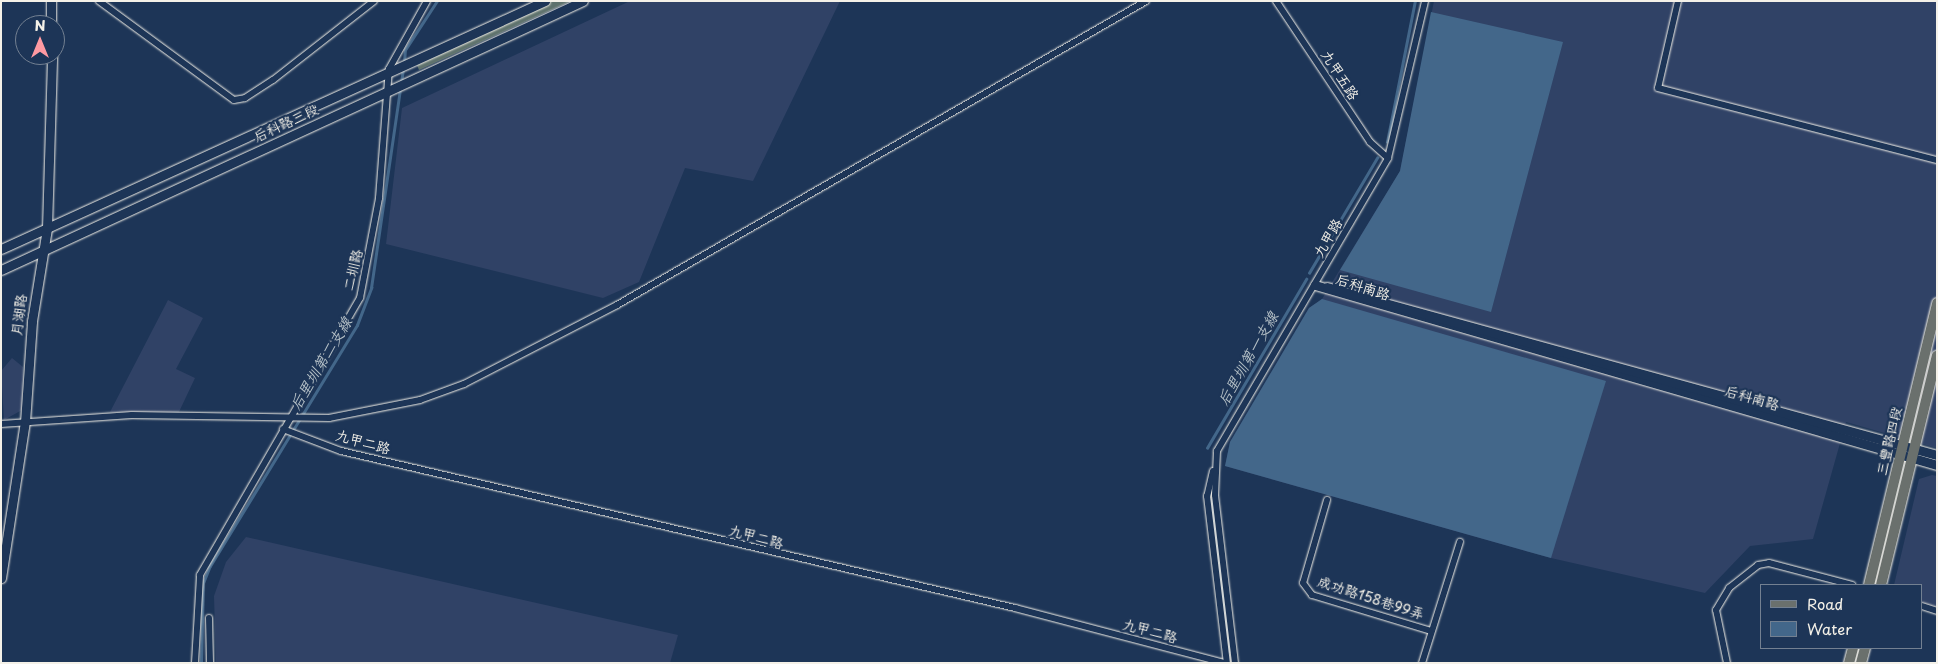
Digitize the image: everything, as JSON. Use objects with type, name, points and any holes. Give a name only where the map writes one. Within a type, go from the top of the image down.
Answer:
[{"type":"main road","name":"三豐路四段","points":[[1869,584],[1937,303]]},
{"type":"main road","name":"三豐路四段","points":[[1881,584],[1937,356]]},
{"type":"main road","points":[[1849,663],[1853,649]]},
{"type":"main road","points":[[1861,663],[1865,649]]},
{"type":"street","points":[[51,1],[52,15]]},
{"type":"street","points":[[99,1],[234,100],[245,98],[273,80],[374,1]]},
{"type":"street","name":"二圳路","points":[[195,663],[200,574],[360,298],[379,198],[389,91],[389,70],[427,1]]},
{"type":"street","name":"后科路三段","points":[[1,249],[389,70],[545,1]]},
{"type":"street","name":"后科路三段","points":[[1,270],[583,1]]},
{"type":"street","points":[[1,424],[132,415],[291,418],[362,412],[464,384],[617,305],[1146,1]]},
{"type":"street","name":"九甲五路","points":[[1276,1],[1370,142],[1388,158]]},
{"type":"street","name":"九甲路","points":[[1226,663],[1206,496],[1213,470],[1226,431],[1315,286],[1388,158],[1424,1]]},
{"type":"street","points":[[1678,1],[1658,88],[1937,160]]},
{"type":"street","name":"月湖路","points":[[2,572],[25,422],[29,346],[47,228],[52,65]]},
{"type":"street","name":"后科南路","points":[[1315,286],[1901,449],[1937,455]]},
{"type":"street","name":"九甲二路","points":[[283,429],[341,451],[1015,608],[1226,663]]},
{"type":"street","name":"后科南路","points":[[1913,452],[1937,465]]},
{"type":"street","name":"九甲路","points":[[1213,470],[1236,663]]},
{"type":"street","name":"成功路158巷99弄","points":[[1327,500],[1303,583],[1312,594],[1432,631]]},
{"type":"street","points":[[1422,663],[1460,542]]},
{"type":"street","points":[[1727,663],[1716,610],[1729,588],[1758,565],[1769,563],[1848,584]]},
{"type":"street","points":[[1923,606],[1937,611]]},
{"type":"street","points":[[209,618],[210,663]]},
{"type":"shaded area","points":[[630,1],[840,1],[753,181],[685,168],[639,282],[603,298],[386,244],[402,108]]},
{"type":"shaded area","points":[[1434,1],[1937,1],[1937,448],[1846,422],[1813,539],[1750,546],[1705,593],[1551,558],[1225,466],[1230,442],[1309,308],[1322,299],[1400,171]]},
{"type":"shaded area","points":[[168,300],[203,318],[176,369],[195,378],[178,414],[110,412]]},
{"type":"shaded area","points":[[12,358],[23,367],[22,410],[4,420],[1,371]]},
{"type":"shaded area","points":[[1932,475],[1937,476],[1937,606],[1923,602],[1923,584],[1894,584],[1919,479]]},
{"type":"shaded area","points":[[246,537],[678,635],[670,663],[216,663],[214,596],[226,562]]},
{"type":"green space","points":[[553,1],[571,1],[419,70],[417,65]]},
{"type":"water","points":[[1431,12],[1563,42],[1491,312],[1340,270],[1400,171]]},
{"type":"water","points":[[1322,299],[1606,381],[1551,558],[1225,466],[1230,442],[1309,308]]},
{"type":"waterway","name":"后里圳第二支線","points":[[404,63],[405,50],[437,1]]},
{"type":"waterway","name":"后里圳第一支線","points":[[1387,142],[1415,1]]},
{"type":"waterway","name":"后里圳第二支線","points":[[401,83],[403,68]]},
{"type":"waterway","name":"后里圳第二支線","points":[[201,663],[203,583],[210,566],[357,325],[371,288],[400,88]]},
{"type":"waterway","name":"后里圳第一支線","points":[[1309,273],[1377,158]]},
{"type":"waterway","name":"后里圳第一支線","points":[[1207,448],[1306,279]]},
{"type":"waterway","name":"后里圳第一支線","points":[[1212,500],[1230,651]]}]
